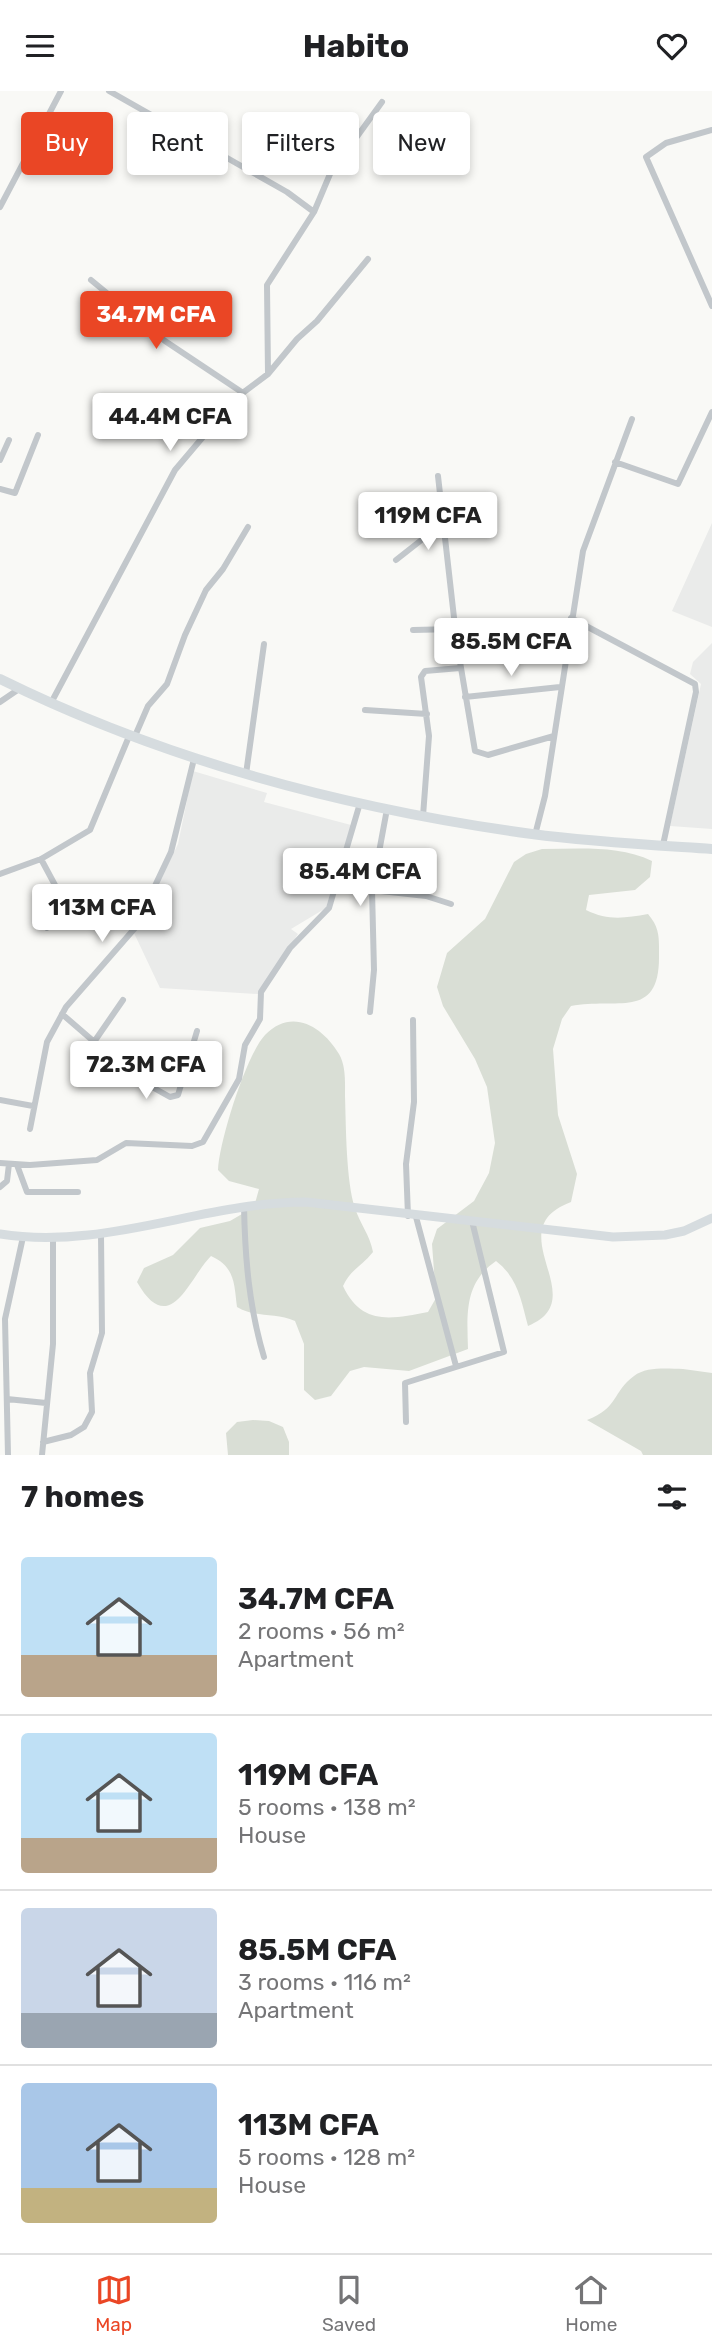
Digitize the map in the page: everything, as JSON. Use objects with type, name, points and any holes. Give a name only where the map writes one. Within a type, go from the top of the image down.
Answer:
[{"type":"highway","points":[[0,680],[51,704],[194,759],[360,803],[535,835],[712,849]]},
{"type":"main road","points":[[0,1234],[53,1239],[101,1235],[244,1206],[306,1202],[613,1237],[665,1235],[684,1231],[712,1218]]},
{"type":"street","points":[[0,207],[61,91]]},
{"type":"street","points":[[109,91],[279,187],[314,212]]},
{"type":"street","points":[[268,374],[267,285],[314,212],[330,174],[382,102]]},
{"type":"street","points":[[712,130],[666,143],[646,157],[712,306]]},
{"type":"street","points":[[51,704],[174,470],[243,393],[268,374],[368,259]]},
{"type":"street","points":[[91,280],[165,341],[243,393]]},
{"type":"street","points":[[615,462],[678,484],[712,412]]},
{"type":"street","points":[[535,835],[545,796],[583,551],[632,419]]},
{"type":"street","points":[[0,489],[16,493],[38,435]]},
{"type":"street","points":[[0,460],[9,440]]},
{"type":"street","points":[[438,476],[460,668],[478,754],[488,755],[554,736]]},
{"type":"street","points":[[396,560],[443,523]]},
{"type":"street","points":[[0,874],[41,859],[84,835],[94,825],[132,735],[148,706],[167,684],[201,599],[248,527]]},
{"type":"street","points":[[571,618],[695,684],[696,692],[663,845]]},
{"type":"street","points":[[413,630],[455,629]]},
{"type":"street","points":[[457,643],[540,630],[569,630]]},
{"type":"street","points":[[246,774],[264,644]]},
{"type":"street","points":[[423,816],[429,736],[422,673],[460,668]]},
{"type":"street","points":[[465,697],[560,687]]},
{"type":"street","points":[[0,702],[19,689]]},
{"type":"street","points":[[365,710],[426,714]]},
{"type":"street","points":[[30,1129],[43,1052],[62,1014],[135,927],[171,852],[194,759]]},
{"type":"street","points":[[0,1163],[13,1165],[97,1160],[126,1143],[192,1146],[203,1142],[239,1079],[245,1045],[260,1019],[261,992],[290,948],[330,908],[360,803]]},
{"type":"street","points":[[370,1013],[374,970],[372,890],[387,809]]},
{"type":"street","points":[[41,859],[63,900],[44,918],[47,928]]},
{"type":"street","points":[[372,890],[426,896],[451,904]]},
{"type":"street","points":[[94,1042],[123,1000]]},
{"type":"street","points":[[62,1014],[136,1078],[159,1093],[176,1097],[197,1031]]},
{"type":"street","points":[[413,1020],[414,1102],[406,1164],[412,1216],[456,1366]]},
{"type":"street","points":[[0,1100],[33,1106]]},
{"type":"street","points":[[0,1187],[6,1181],[13,1165]]},
{"type":"street","points":[[13,1165],[26,1192],[78,1192]]},
{"type":"street","points":[[244,1206],[245,1255],[251,1301],[264,1357]]},
{"type":"street","points":[[406,1422],[405,1383],[502,1354],[504,1350],[472,1221]]},
{"type":"street","points":[[43,1441],[71,1435],[83,1427],[92,1412],[90,1373],[102,1333],[101,1235]]},
{"type":"street","points":[[8,1455],[5,1319],[23,1237]]},
{"type":"street","points":[[41,1455],[53,1343],[53,1239]]},
{"type":"street","points":[[8,1399],[47,1403]]},
{"type":"shaded area","points":[[712,523],[712,627],[672,611]]},
{"type":"shaded area","points":[[712,643],[712,829],[670,826],[701,684],[690,674],[693,662]]},
{"type":"shaded area","points":[[193,771],[267,793],[264,802],[351,825],[326,908],[291,929],[298,934],[258,994],[160,988],[134,933],[178,844]]},
{"type":"shaded area","points":[[542,849],[612,850],[652,861],[650,877],[635,890],[589,895],[586,910],[609,917],[648,914],[659,938],[657,976],[652,990],[644,998],[633,1002],[571,1006],[562,1019],[553,1049],[558,1115],[577,1174],[571,1202],[550,1214],[542,1229],[542,1246],[551,1282],[552,1299],[546,1314],[528,1326],[514,1282],[496,1261],[478,1279],[473,1289],[467,1324],[468,1349],[409,1371],[364,1367],[350,1371],[331,1396],[315,1400],[304,1390],[304,1344],[295,1321],[251,1313],[237,1307],[232,1277],[219,1260],[211,1256],[187,1289],[169,1305],[159,1305],[149,1298],[137,1282],[144,1268],[173,1255],[200,1228],[230,1221],[254,1207],[259,1189],[229,1181],[218,1170],[223,1140],[242,1079],[258,1045],[275,1027],[286,1022],[296,1022],[316,1029],[324,1036],[339,1054],[344,1069],[347,1153],[352,1197],[373,1252],[349,1276],[343,1286],[359,1308],[368,1314],[402,1317],[428,1312],[436,1298],[432,1244],[437,1229],[474,1201],[489,1173],[495,1143],[487,1087],[475,1059],[443,1006],[437,987],[447,953],[485,919],[514,862],[526,854]]},
{"type":"shaded area","points":[[658,1369],[712,1373],[712,1455],[643,1455],[641,1451],[587,1420],[605,1410],[627,1382],[639,1373]]},
{"type":"shaded area","points":[[269,1421],[283,1427],[289,1442],[289,1455],[228,1455],[226,1433],[237,1422]]}]
